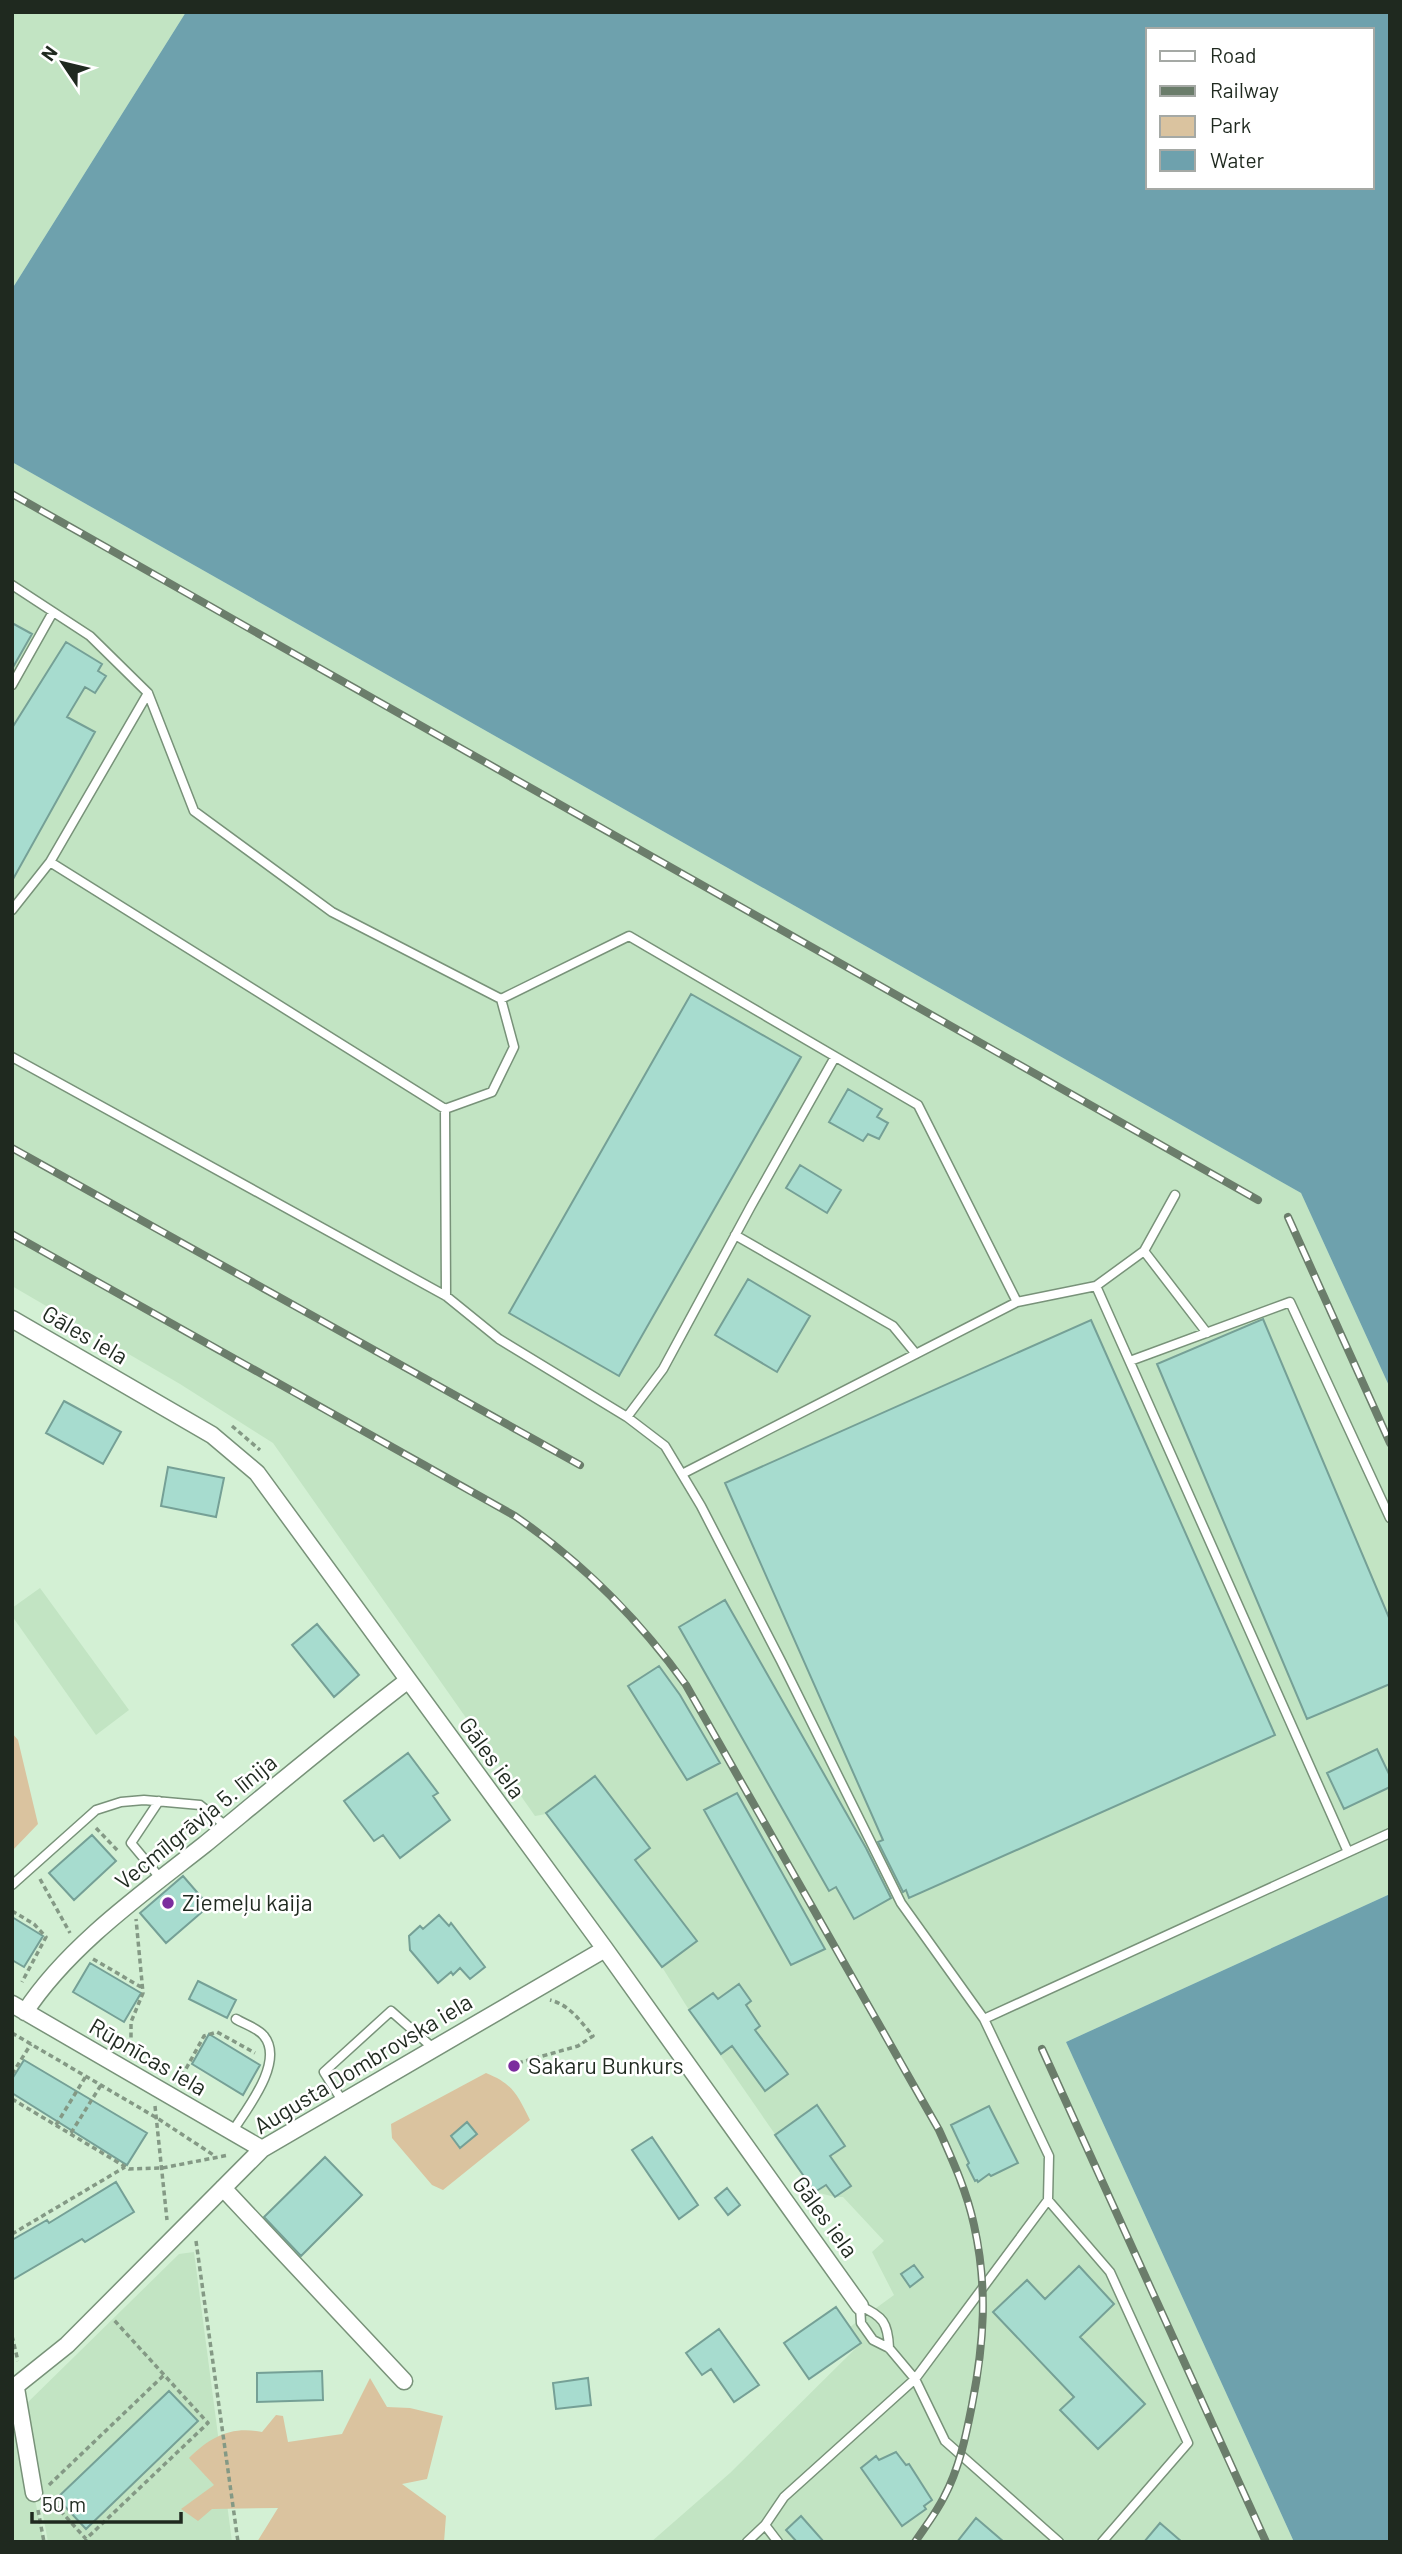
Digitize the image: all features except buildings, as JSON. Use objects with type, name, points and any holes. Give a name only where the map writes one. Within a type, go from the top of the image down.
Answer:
[{"type":"street","name":"Gāles iela","points":[[12,1319],[212,1435],[257,1473],[606,1949],[860,2306]]},
{"type":"street","name":"Vecmīlgrāvja 5. līnija","points":[[19,2008],[130,1905],[407,1681]]},
{"type":"street","name":"Augusta Dombrovska iela","points":[[14,2388],[67,2344],[262,2149],[606,1949]]},
{"type":"street","name":"Rūpnīcas iela","points":[[19,2008],[262,2149]]},
{"type":"street","points":[[223,2188],[404,2381]]},
{"type":"street","points":[[14,2388],[34,2493]]},
{"type":"lane","points":[[12,585],[90,636],[148,693],[194,811],[332,912],[502,999],[514,1047],[492,1092],[445,1109]]},
{"type":"lane","points":[[12,685],[53,612]]},
{"type":"lane","points":[[12,910],[50,862],[148,693]]},
{"type":"lane","points":[[50,862],[445,1109]]},
{"type":"lane","points":[[502,999],[629,936],[919,1105],[1017,1302]]},
{"type":"lane","points":[[12,1057],[446,1296],[499,1339],[626,1417],[665,1447],[701,1506],[901,1903],[984,2019],[1049,2156],[1048,2200],[915,2379],[784,2497],[765,2525],[747,2542]]},
{"type":"lane","points":[[626,1417],[663,1369],[835,1057]]},
{"type":"lane","points":[[445,1109],[446,1296]]},
{"type":"lane","points":[[682,1474],[1017,1302],[1096,1286],[1144,1251],[1175,1195]]},
{"type":"lane","points":[[735,1235],[893,1326],[916,1354]]},
{"type":"lane","points":[[1144,1251],[1207,1333]]},
{"type":"lane","points":[[1096,1286],[1348,1852]]},
{"type":"lane","points":[[1130,1361],[1290,1302],[1390,1518]]},
{"type":"lane","points":[[12,1885],[96,1810],[121,1802],[159,1801],[201,1805],[226,1826]]},
{"type":"lane","points":[[159,1801],[131,1843],[161,1879]]},
{"type":"lane","points":[[984,2019],[1390,1833]]},
{"type":"lane","points":[[343,2102],[324,2072],[391,2011],[433,2048]]},
{"type":"lane","points":[[232,2132],[270,2068],[270,2050],[265,2037],[236,2019]]},
{"type":"lane","points":[[1048,2200],[1110,2272],[1188,2443],[1102,2542]]},
{"type":"lane","points":[[889,2348],[888,2329],[874,2312],[860,2306],[861,2323],[873,2340],[889,2348],[915,2379],[945,2441],[1059,2542]]},
{"type":"lane","points":[[765,2525],[778,2542]]},
{"type":"path","points":[[89,1834],[97,1827],[124,1857]]},
{"type":"path","points":[[48,1872],[39,1880],[80,1949],[141,1987]]},
{"type":"path","points":[[130,1905],[136,1911],[143,1993],[131,2022],[131,2046]]},
{"type":"path","points":[[12,1911],[34,1924],[46,1937],[22,1982]]},
{"type":"path","points":[[518,2063],[578,2046],[593,2035],[561,2003],[549,2000],[540,2002]]},
{"type":"path","points":[[182,2076],[204,2036],[217,2032],[257,2054],[260,2062]]},
{"type":"path","points":[[12,2033],[157,2118],[217,2157]]},
{"type":"path","points":[[12,2074],[31,2044]]},
{"type":"path","points":[[56,2124],[86,2076]]},
{"type":"path","points":[[71,2133],[101,2085]]},
{"type":"path","points":[[153,2087],[166,2206]]},
{"type":"path","points":[[12,2099],[129,2169],[162,2168],[262,2149]]},
{"type":"path","points":[[12,2234],[125,2166]]},
{"type":"path","points":[[193,2219],[238,2542]]},
{"type":"path","points":[[103,2308],[208,2423],[86,2539],[42,2491],[164,2375]]},
{"type":"path","points":[[34,2493],[44,2542]]},
{"type":"shaded area","points":[[12,12],[186,12],[12,289]]},
{"type":"shaded area","points":[[12,462],[1301,1193],[1390,1388],[1390,1894],[1066,2042],[1294,2542],[651,2542],[730,2473],[861,2343],[850,2327],[894,2295],[872,2252],[884,2241],[843,2197],[815,2192],[662,1967],[546,1814],[535,1816],[273,1443],[180,1384],[12,1286]]},
{"type":"shaded area","points":[[40,1588],[129,1710],[96,1735],[12,1616],[12,1608]]},
{"type":"shaded area","points":[[194,2252],[232,2542],[48,2542],[23,2407],[179,2254]]},
{"type":"shaded area","points":[[12,2401],[27,2463],[44,2542],[12,2542]]},
{"type":"green space","points":[[12,1733],[18,1740],[38,1824],[12,1851]]},
{"type":"green space","points":[[486,2073],[502,2081],[513,2091],[530,2120],[443,2190],[432,2185],[392,2138],[391,2124]]},
{"type":"green space","points":[[370,2378],[387,2407],[410,2408],[443,2416],[427,2479],[402,2484],[446,2516],[444,2542],[257,2542],[278,2508],[212,2509],[198,2521],[181,2509],[214,2485],[189,2458],[205,2444],[231,2432],[262,2432],[276,2415],[283,2416],[288,2442],[342,2434]]},
{"type":"water","points":[[186,12],[1390,12],[1390,1388],[1301,1193],[12,462],[12,289]]},
{"type":"water","points":[[1390,1894],[1390,2542],[1294,2542],[1066,2042]]},
{"type":"railway","points":[[12,494],[1258,1200]]},
{"type":"railway","points":[[12,1148],[580,1465]]},
{"type":"railway","points":[[1288,1217],[1390,1443]]},
{"type":"railway","points":[[12,1234],[515,1516],[564,1553],[608,1593],[649,1637],[686,1685],[939,2130],[971,2213],[983,2293],[982,2337],[976,2382],[954,2475],[941,2503],[915,2542]]},
{"type":"railway","points":[[1042,2049],[1266,2542]]},
{"type":"place","name":"Ziemeļu kaija","points":[[168,1903]]},
{"type":"place","name":"Sakaru Bunkurs","points":[[514,2066]]}]
